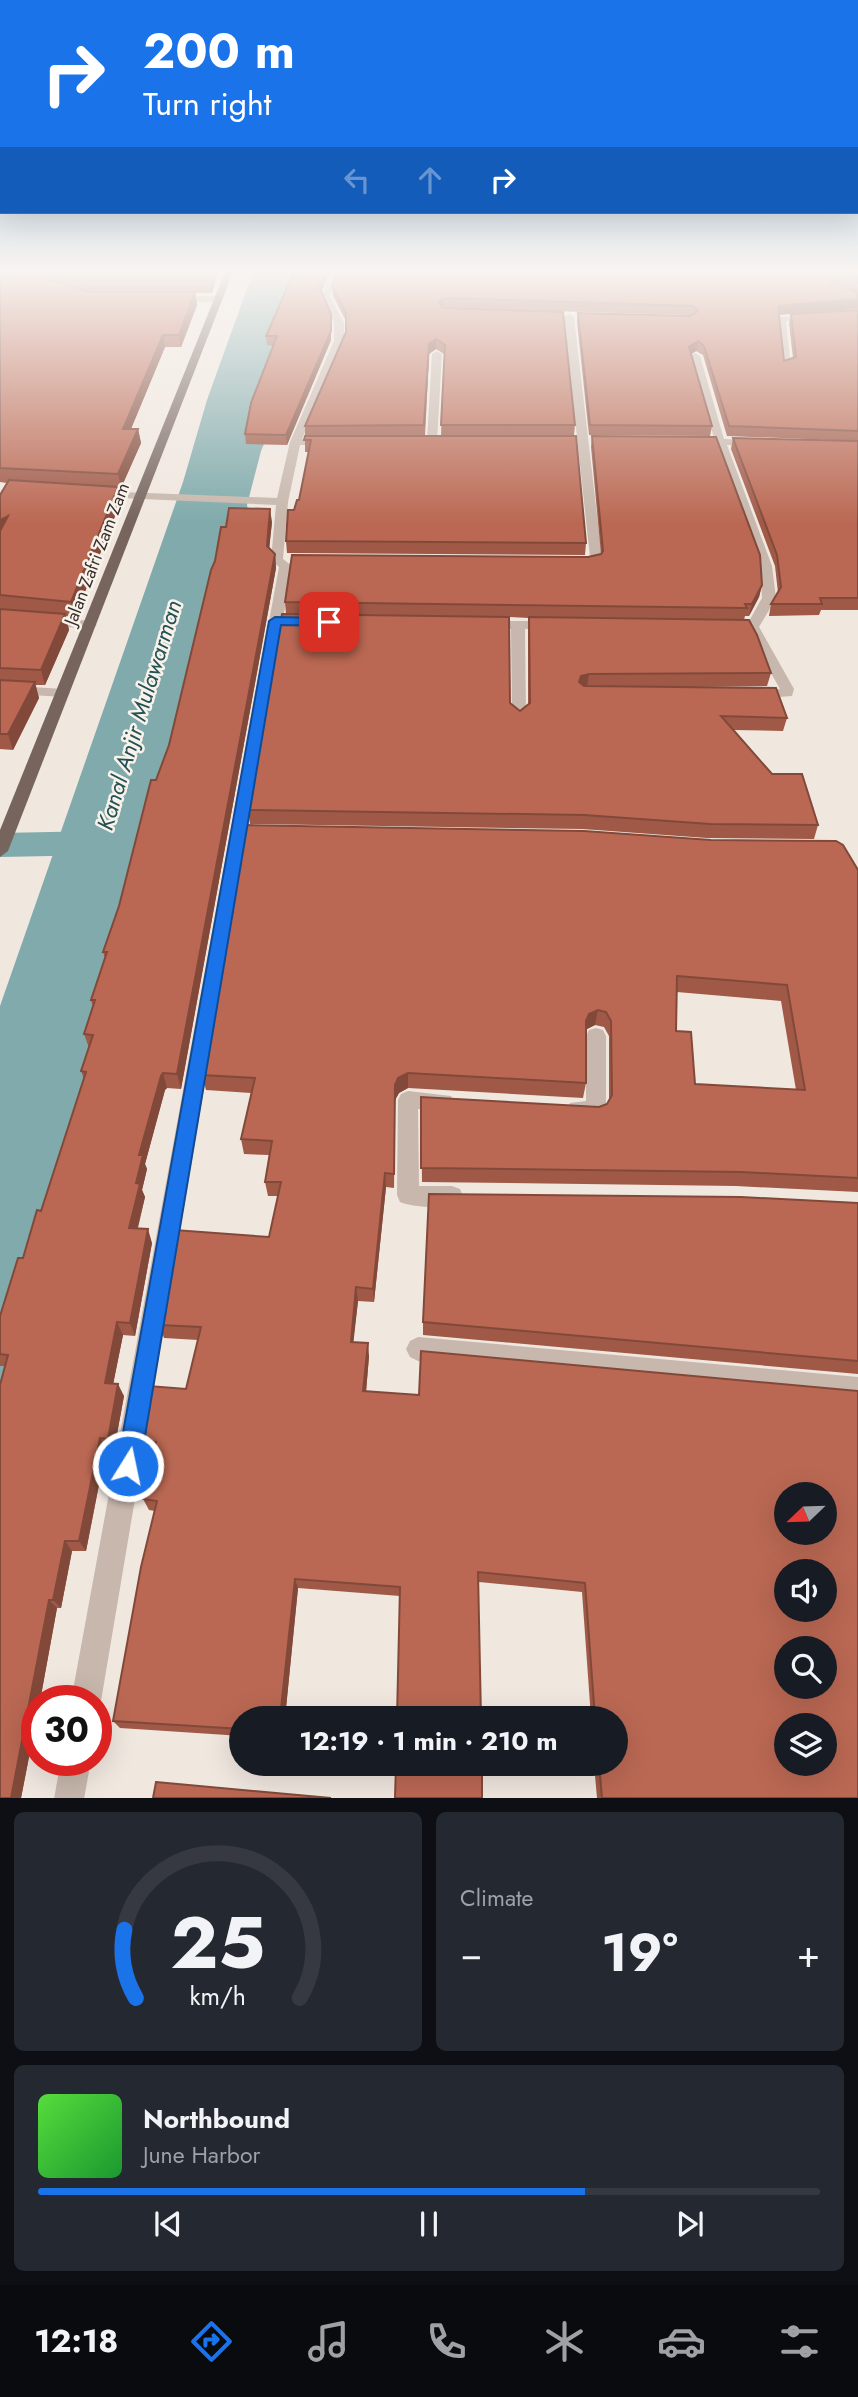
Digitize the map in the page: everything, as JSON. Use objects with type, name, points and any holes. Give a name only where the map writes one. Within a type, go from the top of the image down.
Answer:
[{"type":"main road","name":"Jalan Zafri Zam Zam","points":[[0,850],[196,356]]},
{"type":"street","points":[[277,560],[282,502],[295,442],[332,356]]},
{"type":"street","points":[[432,441],[437,356]]},
{"type":"street","points":[[560,562],[595,560],[573,356]]},
{"type":"street","points":[[695,356],[720,442],[766,566],[769,598],[752,627]]},
{"type":"street","points":[[785,356],[786,367]]},
{"type":"street","points":[[418,441],[446,441]]},
{"type":"street","points":[[686,441],[768,444]]},
{"type":"street","points":[[295,442],[336,442]]},
{"type":"street","points":[[85,494],[282,502]]},
{"type":"street","points":[[277,560],[304,560]]},
{"type":"street","points":[[89,1685],[246,832],[282,621],[286,566],[277,560]]},
{"type":"street","points":[[0,617],[90,625]]},
{"type":"street","points":[[464,624],[573,626]]},
{"type":"street","points":[[518,625],[519,717]]},
{"type":"street","points":[[725,627],[752,627]]},
{"type":"street","points":[[734,695],[787,692],[752,627]]},
{"type":"street","points":[[0,689],[64,693]]},
{"type":"street","points":[[555,1108],[596,1110],[596,1036]]},
{"type":"street","points":[[461,1103],[408,1101],[408,1195],[477,1196]]},
{"type":"street","points":[[418,1349],[858,1389]]},
{"type":"street","points":[[69,1798],[73,1776]]},
{"type":"water","name":"Kanal Anjir Mulawarman","points":[[223,356],[299,356],[297,368],[261,451],[247,505],[261,569],[0,1743],[0,1006],[183,482]]},
{"type":"building","points":[[0,356],[154,356],[123,429],[138,429],[118,474],[0,468]]},
{"type":"building","points":[[269,356],[320,356],[286,435],[245,434],[251,403]]},
{"type":"building","points":[[336,356],[428,356],[424,425],[305,426]]},
{"type":"building","points":[[444,356],[568,356],[575,425],[441,425]]},
{"type":"building","points":[[583,356],[692,356],[712,426],[590,425]]},
{"type":"building","points":[[707,356],[783,356],[784,361],[796,356],[858,356],[858,431],[729,426]]},
{"type":"building","points":[[305,436],[576,436],[586,543],[286,541],[288,510],[294,510],[299,500],[311,440],[304,440]]},
{"type":"building","points":[[592,436],[716,437],[760,555],[762,585],[752,604],[745,604],[747,608],[285,602],[292,555],[588,557],[601,554],[603,551]]},
{"type":"building","points":[[733,438],[858,441],[858,598],[820,598],[822,604],[771,604],[781,587],[777,555]]},
{"type":"building","points":[[9,480],[118,487],[71,602],[0,595],[0,531],[8,516],[0,520],[0,495]]},
{"type":"building","points":[[229,508],[270,509],[267,546],[275,554],[177,1074],[163,1073],[161,1076],[139,1155],[143,1155],[136,1183],[140,1184],[129,1228],[148,1229],[130,1323],[117,1322],[105,1383],[118,1384],[108,1439],[100,1438],[79,1541],[65,1541],[53,1600],[49,1600],[33,1685],[21,1685],[21,1746],[11,1798],[0,1798],[0,1385],[8,1355],[0,1354],[0,1316],[18,1258],[23,1258],[37,1210],[41,1211],[86,1072],[81,1071],[93,1035],[84,1034],[95,1000],[91,1000],[107,952],[103,952],[119,906],[151,780],[156,780],[169,745],[221,527],[226,527]]},
{"type":"building","points":[[0,609],[65,614],[41,670],[0,668]]},
{"type":"building","points":[[282,614],[509,617],[510,703],[520,711],[530,703],[529,617],[749,620],[771,673],[589,674],[581,676],[579,682],[584,686],[776,688],[787,718],[721,716],[772,774],[802,774],[818,825],[710,824],[584,815],[248,810]]},
{"type":"building","points":[[0,680],[35,682],[8,734],[0,734]]},
{"type":"building","points":[[245,825],[584,831],[711,840],[836,841],[843,845],[858,870],[858,1178],[741,1172],[421,1168],[421,1097],[599,1107],[607,1104],[612,1095],[611,1021],[606,1012],[598,1010],[589,1014],[586,1021],[586,1083],[408,1073],[398,1078],[395,1085],[394,1174],[385,1173],[373,1289],[356,1287],[351,1342],[368,1343],[363,1391],[419,1395],[421,1351],[858,1391],[858,1798],[602,1798],[600,1776],[628,1776],[628,1706],[594,1706],[585,1583],[478,1572],[481,1706],[397,1706],[400,1587],[295,1579],[281,1706],[229,1706],[229,1728],[113,1721],[141,1567],[157,1501],[143,1499],[156,1442],[139,1441],[149,1386],[186,1389],[201,1327],[159,1325],[175,1230],[269,1237],[281,1182],[265,1182],[272,1141],[241,1139],[255,1078],[202,1075]],"holes":[[[677,976],[787,985],[805,1090],[695,1084],[691,1032],[676,1031]]]},
{"type":"building","points":[[429,1194],[741,1197],[858,1203],[858,1361],[423,1322]]},
{"type":"building","points":[[396,1776],[482,1776],[482,1798],[395,1798]]},
{"type":"building","points":[[156,1782],[331,1798],[153,1798]]},
{"type":"waterway","points":[[0,845],[101,843]]},
{"type":"route","points":[[128,1466],[275,621],[329,622]]}]
